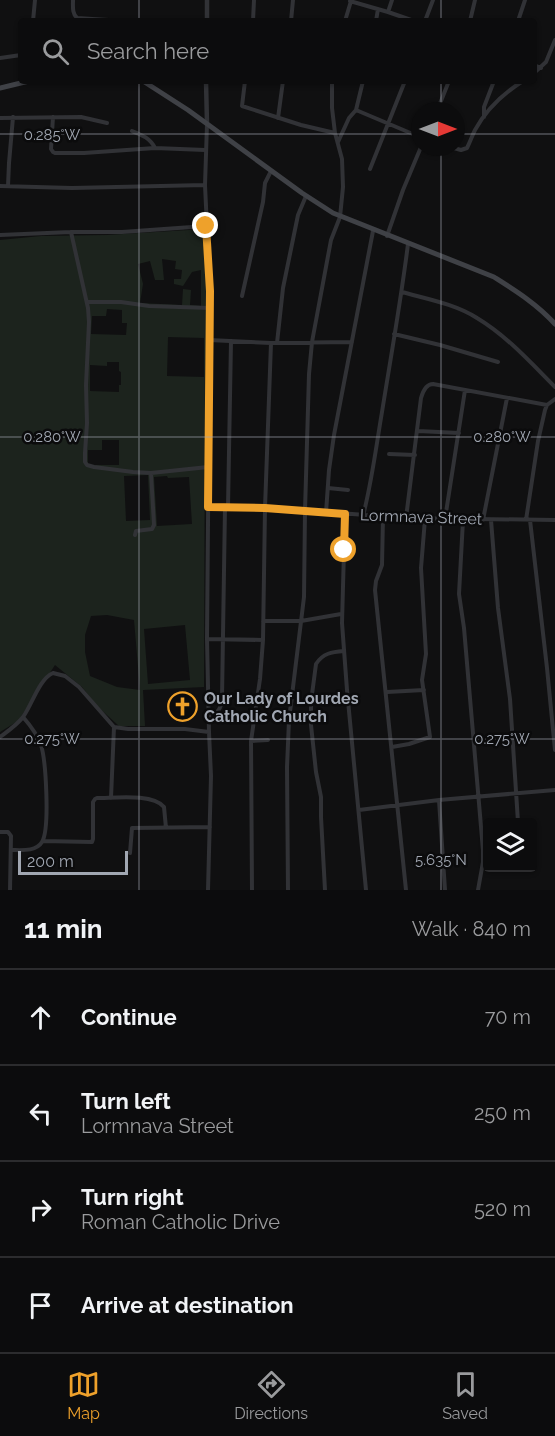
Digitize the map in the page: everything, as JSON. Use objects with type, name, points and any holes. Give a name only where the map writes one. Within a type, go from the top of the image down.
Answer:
[{"type":"main road","points":[[0,88],[18,84]]},
{"type":"main road","points":[[147,84],[306,196],[340,217],[494,278],[540,308],[555,324]]},
{"type":"street","points":[[33,18],[35,0]]},
{"type":"street","points":[[73,0],[74,15],[77,18]]},
{"type":"street","points":[[207,0],[207,18]]},
{"type":"street","points":[[253,18],[254,0]]},
{"type":"street","points":[[291,18],[293,0]]},
{"type":"street","points":[[388,12],[392,0]]},
{"type":"street","points":[[426,18],[433,0]]},
{"type":"street","points":[[471,18],[475,0]]},
{"type":"street","points":[[519,18],[525,0]]},
{"type":"street","points":[[346,18],[351,1],[405,18]]},
{"type":"street","points":[[376,18],[378,9]]},
{"type":"street","points":[[537,71],[553,50],[555,40]]},
{"type":"street","points":[[0,58],[18,55]]},
{"type":"street","points":[[537,66],[541,68]]},
{"type":"street","points":[[207,84],[206,226],[210,308],[207,639],[211,776],[208,890]]},
{"type":"street","points":[[245,84],[242,106],[318,130],[335,133]]},
{"type":"street","points":[[278,118],[284,84]]},
{"type":"street","points":[[288,890],[287,767],[289,720],[304,597],[308,393],[312,342],[331,240],[340,217],[343,166],[335,133],[332,84]]},
{"type":"street","points":[[338,142],[349,118],[356,110],[362,84]]},
{"type":"street","points":[[370,169],[404,84]]},
{"type":"street","points":[[441,102],[448,84]]},
{"type":"street","points":[[484,117],[484,107],[493,84]]},
{"type":"street","points":[[465,148],[484,117],[504,95],[519,84]]},
{"type":"street","points":[[356,110],[411,134]]},
{"type":"street","points":[[8,186],[13,117]]},
{"type":"street","points":[[53,117],[51,149],[55,153],[154,148],[206,150]]},
{"type":"street","points":[[0,118],[81,117],[107,123]]},
{"type":"street","points":[[132,131],[150,140],[154,148]]},
{"type":"street","points":[[387,236],[417,156]]},
{"type":"street","points":[[242,296],[263,202],[264,187],[271,171]]},
{"type":"street","points":[[0,186],[72,189],[206,185]]},
{"type":"street","points":[[277,343],[284,288],[298,215],[306,196]]},
{"type":"street","points":[[0,235],[122,232],[206,226]]},
{"type":"street","points":[[327,513],[334,435],[374,231]]},
{"type":"street","points":[[71,232],[87,302],[89,322],[85,462],[94,467],[152,473],[208,467]]},
{"type":"street","points":[[363,516],[372,478],[408,244]]},
{"type":"street","points":[[402,292],[451,306],[477,318],[509,342],[555,387]]},
{"type":"street","points":[[87,302],[210,308]]},
{"type":"street","points":[[394,334],[498,362]]},
{"type":"street","points":[[209,340],[271,343],[352,342]]},
{"type":"street","points":[[208,716],[216,713],[221,707],[231,340]]},
{"type":"street","points":[[252,890],[251,741],[263,640],[271,343]]},
{"type":"street","points":[[406,518],[421,398],[427,386],[433,384],[547,405]]},
{"type":"street","points":[[445,519],[465,390]]},
{"type":"street","points":[[483,520],[507,398]]},
{"type":"street","points":[[555,399],[547,405],[538,441],[527,520],[547,668],[555,750]]},
{"type":"street","points":[[418,431],[459,433]]},
{"type":"street","points":[[389,454],[415,455]]},
{"type":"street","points":[[135,535],[136,531],[152,529],[154,525],[152,473]]},
{"type":"street","points":[[328,488],[348,490]]},
{"type":"street","name":"Lormnava Street","points":[[208,507],[265,508],[425,519],[555,520]]},
{"type":"street","points":[[345,514],[341,614],[366,890]]},
{"type":"street","points":[[383,517],[382,565],[375,590],[406,890]]},
{"type":"street","points":[[392,747],[430,738],[423,675],[426,654],[421,568],[425,519]]},
{"type":"street","points":[[463,520],[460,600],[483,862],[478,890]]},
{"type":"street","points":[[491,520],[497,596],[510,699],[518,818]]},
{"type":"street","points":[[263,621],[301,621],[341,614]]},
{"type":"street","points":[[207,639],[263,640]]},
{"type":"street","points":[[325,890],[321,797],[311,732],[311,702],[316,664],[328,652],[344,651]]},
{"type":"street","points":[[0,737],[23,717],[47,677],[57,673],[79,687],[114,727],[208,732]]},
{"type":"street","points":[[387,692],[424,690]]},
{"type":"street","points":[[11,850],[28,850],[40,845],[43,841],[47,808],[44,758],[37,736],[23,717]]},
{"type":"street","points":[[111,798],[114,727]]},
{"type":"street","points":[[251,741],[268,740]]},
{"type":"street","points":[[359,810],[478,796],[555,790]]},
{"type":"street","points":[[43,841],[92,842],[93,802],[97,798],[146,798],[160,802],[164,807],[166,828]]},
{"type":"street","points":[[439,800],[445,890]]},
{"type":"street","points":[[130,853],[132,828],[210,827]]},
{"type":"street","points":[[0,832],[5,831],[10,834],[10,890]]},
{"type":"shaded area","points":[[205,229],[208,305],[205,370],[204,687],[143,690],[145,726],[119,726],[97,706],[82,687],[55,665],[18,721],[0,732],[0,240],[41,236],[107,235]],"holes":[[[162,259],[176,261],[175,269],[182,270],[181,279],[174,279],[174,284],[183,286],[192,272],[201,270],[201,306],[190,305],[191,290],[183,289],[182,305],[140,303],[143,284],[138,264],[150,261],[155,280],[164,280]],[[107,309],[122,310],[122,323],[127,323],[126,335],[91,334],[92,316],[106,316]],[[168,337],[204,338],[204,377],[167,376]],[[107,362],[119,362],[121,372],[119,392],[90,391],[90,365],[107,366]],[[102,440],[119,440],[119,465],[88,465],[88,450],[102,450]],[[148,475],[150,520],[126,521],[124,476]],[[154,477],[189,477],[192,524],[157,526]],[[107,615],[134,620],[140,690],[117,687],[90,676],[85,652],[85,635],[91,616]],[[185,625],[190,680],[148,684],[144,629]]]},
{"type":"place","name":"Our Lady of Lourdes Catholic Church","points":[[183,707]]},
{"type":"route","points":[[206,226],[210,291],[208,507],[265,508],[345,514],[344,550]]}]
